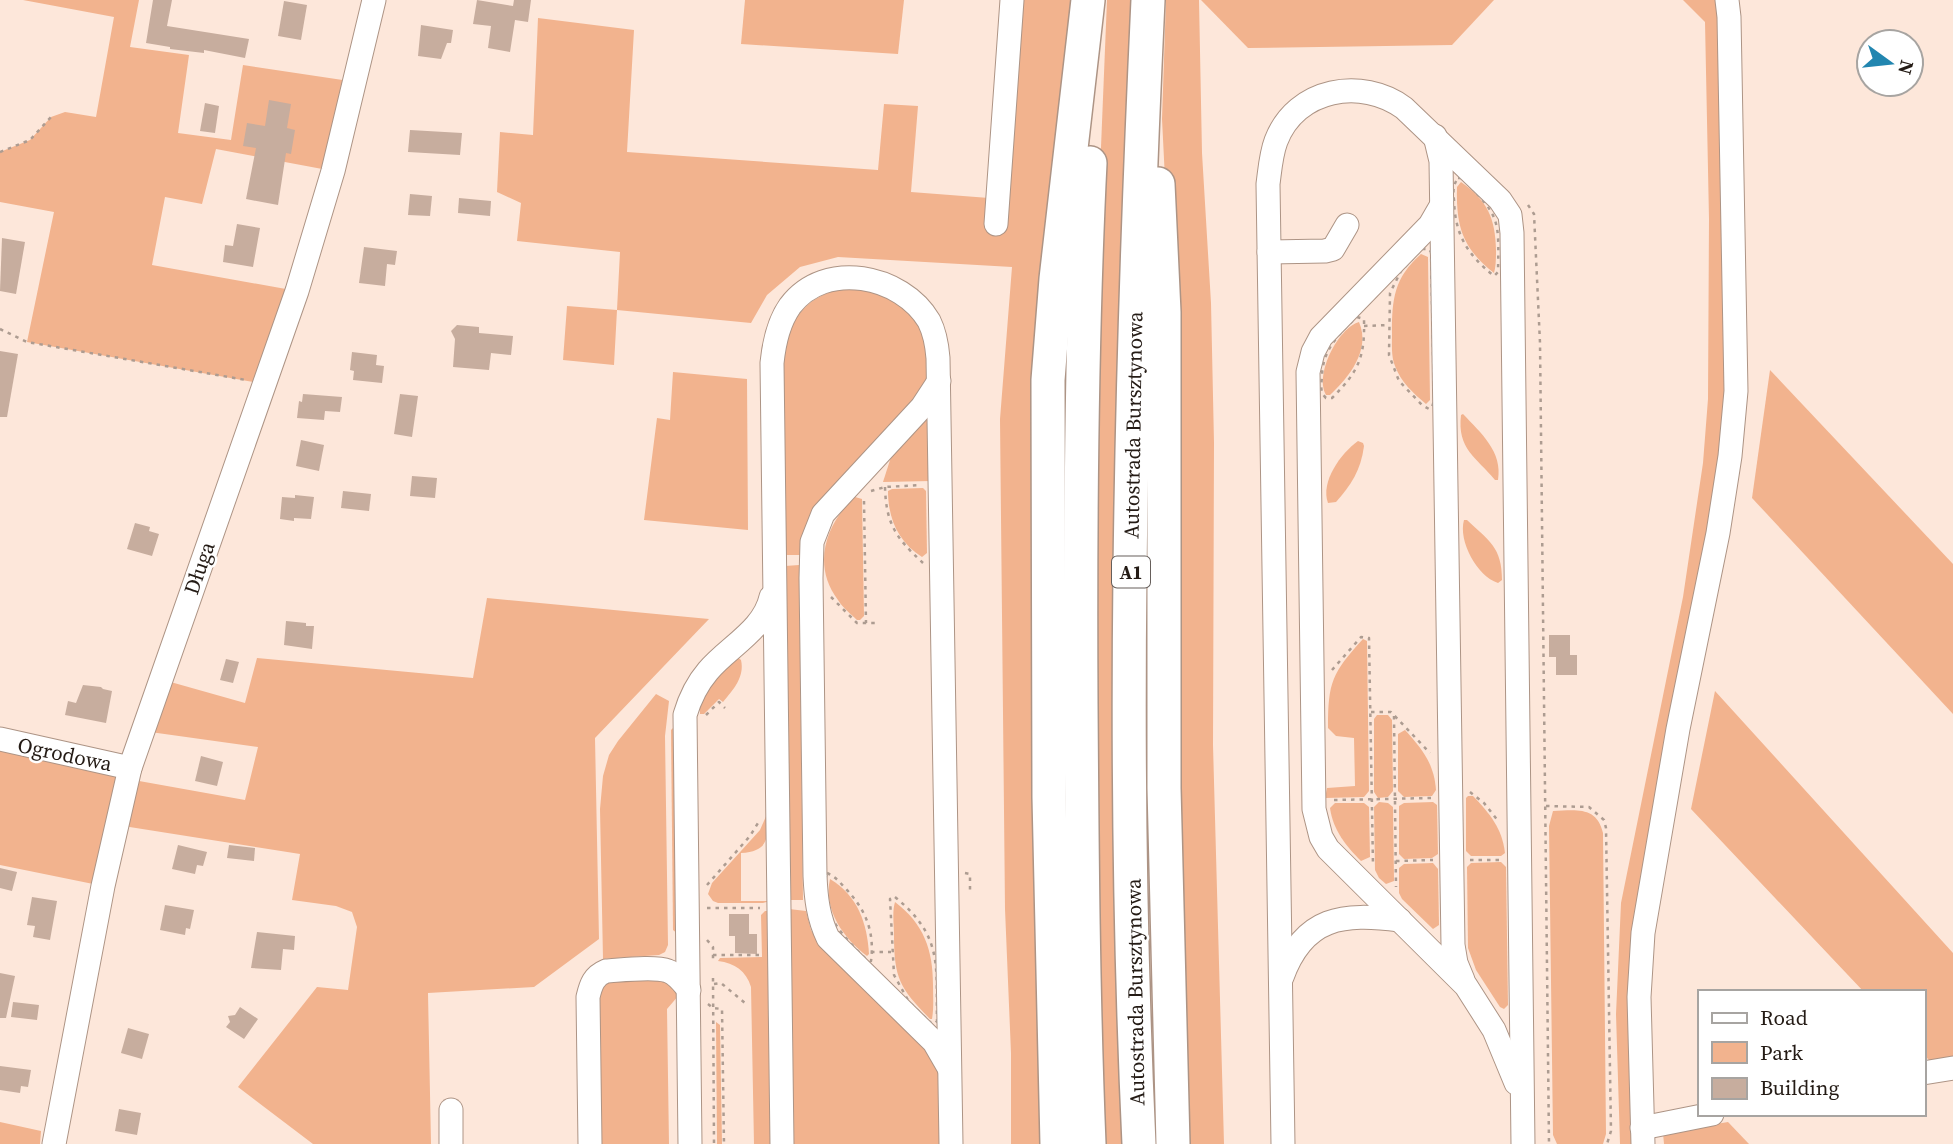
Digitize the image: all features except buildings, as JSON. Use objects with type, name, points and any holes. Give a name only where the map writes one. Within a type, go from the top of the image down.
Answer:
[{"type":"highway","points":[[1057,1144],[1049,783],[1048,380],[1056,279],[1088,0]]},
{"type":"highway","name":"A1","points":[[1089,1144],[1082,835],[1081,603],[1085,260],[1097,0]]},
{"type":"highway","name":"Autostrada Bursztynowa","points":[[1139,1144],[1131,845],[1130,572],[1136,244],[1147,0]]},
{"type":"highway","points":[[1154,0],[1156,153],[1165,361],[1164,788],[1172,1144]]},
{"type":"street","name":"Długa","points":[[54,1144],[103,886],[130,768],[297,290],[333,171],[374,0]]},
{"type":"street","points":[[996,224],[1012,0]]},
{"type":"street","points":[[1706,1116],[1643,1136],[1639,997],[1643,933],[1678,729],[1718,533],[1730,456],[1736,391],[1727,0]]},
{"type":"street","points":[[1283,1144],[1268,184],[1276,140],[1286,123],[1300,108],[1325,93],[1351,90],[1392,99],[1435,136],[1510,215],[1523,1144]]},
{"type":"street","points":[[1435,136],[1441,160],[1453,944],[1456,964],[1466,986],[1494,1030],[1522,1099]]},
{"type":"street","points":[[1441,206],[1430,225],[1321,337],[1313,352],[1308,372],[1314,804],[1317,824],[1328,849],[1398,909],[1466,986]]},
{"type":"street","points":[[1269,252],[1333,249],[1347,225]]},
{"type":"street","points":[[782,1144],[772,363],[779,326],[790,305],[817,285],[833,278],[865,279],[887,284],[906,295],[929,322],[935,337],[939,381],[951,1144]]},
{"type":"street","points":[[939,381],[922,407],[823,514],[812,542],[811,632],[816,895],[821,924],[828,937],[934,1042],[950,1071]]},
{"type":"street","points":[[691,1144],[685,715],[695,688],[709,670],[765,616],[774,584]]},
{"type":"street","name":"Ogrodowa","points":[[0,739],[130,768]]},
{"type":"street","points":[[1280,984],[1290,955],[1317,928],[1347,917],[1398,909]]},
{"type":"street","points":[[590,1144],[588,997],[592,982],[598,974],[606,971],[660,970],[676,976],[689,990]]},
{"type":"street","points":[[1925,1073],[1953,1068]]},
{"type":"street","points":[[451,1110],[451,1144]]},
{"type":"path","points":[[0,152],[30,140],[51,117]]},
{"type":"path","points":[[1462,178],[1490,207],[1496,220],[1498,272],[1494,276],[1468,251],[1458,232],[1454,218],[1453,190],[1455,180],[1462,178]]},
{"type":"path","points":[[1504,206],[1521,195],[1534,214],[1540,343],[1549,1144]]},
{"type":"path","points":[[1422,249],[1429,249],[1434,401],[1429,409],[1407,390],[1393,369],[1389,355],[1389,325],[1389,298],[1395,282],[1409,261],[1422,249]]},
{"type":"path","points":[[1357,317],[1364,319],[1364,326],[1363,350],[1355,372],[1332,398],[1326,398],[1321,390],[1325,355],[1339,334],[1357,317]]},
{"type":"path","points":[[1364,326],[1389,325]]},
{"type":"path","points":[[0,329],[27,342],[264,384]]},
{"type":"path","points":[[866,623],[864,492],[885,487],[929,485]]},
{"type":"path","points":[[885,487],[890,523],[901,543],[931,570]]},
{"type":"path","points":[[826,587],[837,604],[857,623],[876,624]]},
{"type":"path","points":[[1331,674],[1335,664],[1361,637],[1369,638],[1373,876]]},
{"type":"path","points":[[1371,712],[1391,712],[1423,745],[1435,764]]},
{"type":"path","points":[[1394,716],[1398,909]]},
{"type":"path","points":[[1314,804],[1332,800],[1463,800],[1466,792],[1471,792],[1495,815],[1502,827]]},
{"type":"path","points":[[1545,806],[1589,807],[1604,820],[1606,828],[1611,1131],[1607,1144]]},
{"type":"path","points":[[705,890],[750,836],[761,815]]},
{"type":"path","points":[[1464,860],[1508,859]]},
{"type":"path","points":[[1396,861],[1440,860]]},
{"type":"path","points":[[827,873],[833,875],[860,905],[870,929],[871,952],[872,959],[868,961],[832,922],[827,905],[827,873]]},
{"type":"path","points":[[892,897],[923,925],[934,949],[935,1024],[904,995],[894,975],[891,952],[892,897]]},
{"type":"path","points":[[705,918],[705,908],[770,907]]},
{"type":"path","points":[[705,939],[713,947],[713,961]]},
{"type":"path","points":[[713,955],[759,955],[759,943]]},
{"type":"path","points":[[871,952],[891,952]]},
{"type":"path","points":[[713,978],[714,1144]]},
{"type":"path","points":[[713,984],[721,983],[745,1003]]},
{"type":"path","points":[[713,1008],[722,1009],[724,1144]]},
{"type":"green space","points":[[23,0],[139,0],[130,47],[189,55],[178,133],[231,140],[243,65],[356,82],[333,171],[216,149],[202,204],[165,197],[152,265],[297,291],[264,384],[27,342],[54,212],[0,202],[0,152],[30,140],[51,117],[65,112],[96,117],[114,17]]},
{"type":"green space","points":[[745,0],[904,0],[898,54],[741,44]]},
{"type":"green space","points":[[1022,0],[1076,0],[1056,208],[1047,1144],[1011,1144],[1011,1053],[1005,909],[1000,419],[1012,267],[838,257],[800,267],[767,295],[751,323],[617,310],[620,252],[517,241],[521,203],[497,192],[500,132],[533,135],[538,18],[634,30],[627,152],[878,170],[884,104],[918,106],[911,192],[989,198]]},
{"type":"green space","points":[[1107,0],[1136,0],[1128,1144],[1100,1144],[1094,928],[1097,245]]},
{"type":"green space","points":[[1166,0],[1199,0],[1202,153],[1211,303],[1214,443],[1213,745],[1224,1144],[1181,1144],[1172,319],[1162,119]]},
{"type":"green space","points":[[1201,0],[1494,0],[1452,45],[1248,48]]},
{"type":"green space","points":[[1683,0],[1720,0],[1727,381],[1720,464],[1647,863],[1634,1144],[1620,1144],[1616,1014],[1621,903],[1683,597],[1703,463],[1708,399],[1709,219],[1705,22]]},
{"type":"green space","points":[[1461,182],[1484,203],[1492,219],[1496,250],[1494,273],[1475,255],[1463,235],[1457,201],[1457,187]]},
{"type":"green space","points":[[1421,254],[1428,257],[1430,400],[1426,404],[1401,377],[1392,350],[1396,290],[1405,272]]},
{"type":"green space","points":[[848,287],[888,294],[918,322],[926,340],[928,371],[923,391],[803,555],[784,555],[782,344],[807,306],[824,295]]},
{"type":"green space","points":[[567,306],[617,310],[614,365],[563,360]]},
{"type":"green space","points":[[1359,322],[1362,343],[1356,362],[1337,388],[1330,395],[1326,395],[1323,376],[1330,353],[1343,333]]},
{"type":"green space","points":[[1770,370],[1953,564],[1953,714],[1752,498]]},
{"type":"green space","points":[[673,372],[747,379],[748,530],[644,520],[657,418],[670,420]]},
{"type":"green space","points":[[1463,414],[1494,452],[1499,470],[1498,480],[1469,452],[1462,436]]},
{"type":"green space","points":[[929,416],[931,481],[883,482],[891,457]]},
{"type":"green space","points":[[1358,441],[1364,446],[1354,477],[1336,502],[1328,503],[1326,495],[1329,477],[1339,460]]},
{"type":"green space","points":[[923,488],[926,491],[927,553],[922,557],[907,544],[896,528],[890,511],[888,491]]},
{"type":"green space","points":[[855,497],[862,499],[864,616],[860,620],[842,606],[830,587],[824,560],[830,532]]},
{"type":"green space","points":[[1464,520],[1482,534],[1497,552],[1502,580],[1498,583],[1483,573],[1471,557],[1464,538]]},
{"type":"green space","points":[[799,565],[803,900],[789,900],[785,566]]},
{"type":"green space","points":[[487,598],[709,619],[595,738],[599,939],[534,987],[428,993],[431,1144],[313,1144],[238,1087],[317,987],[348,990],[357,927],[352,912],[336,906],[292,900],[300,854],[117,825],[103,886],[0,865],[0,739],[128,779],[245,800],[258,747],[143,731],[160,679],[245,703],[257,658],[473,678]]},
{"type":"green space","points":[[1363,639],[1367,641],[1369,791],[1364,797],[1325,798],[1327,788],[1355,786],[1354,738],[1336,736],[1328,728],[1328,712],[1331,689],[1338,670]]},
{"type":"green space","points":[[736,656],[741,660],[742,666],[740,678],[734,688],[723,702],[719,699],[704,714],[700,714],[700,710],[696,709],[699,698]]},
{"type":"green space","points":[[1715,691],[1953,953],[1953,1058],[1931,1062],[1925,1056],[1925,990],[1862,990],[1691,809]]},
{"type":"green space","points":[[656,694],[669,701],[665,736],[668,945],[665,952],[659,955],[603,959],[600,809],[603,776],[609,755],[618,741]]},
{"type":"green space","points":[[1377,715],[1388,715],[1392,720],[1393,791],[1388,797],[1378,798],[1374,792],[1374,719]]},
{"type":"green space","points":[[675,726],[678,934],[673,930],[671,730]]},
{"type":"green space","points":[[1405,730],[1430,764],[1436,790],[1432,796],[1404,797],[1398,791],[1398,734]]},
{"type":"green space","points":[[1468,796],[1473,796],[1498,829],[1505,853],[1501,856],[1471,856],[1466,851]]},
{"type":"green space","points":[[1379,802],[1393,807],[1394,881],[1386,884],[1375,870],[1374,807]]},
{"type":"green space","points":[[1433,802],[1437,805],[1438,854],[1432,858],[1404,859],[1399,854],[1399,806],[1404,803]]},
{"type":"green space","points":[[1335,803],[1364,803],[1369,807],[1370,857],[1361,861],[1341,837],[1330,808]]},
{"type":"green space","points":[[1577,810],[1591,814],[1600,824],[1603,833],[1606,1134],[1603,1144],[1557,1144],[1553,1135],[1549,826],[1553,811]]},
{"type":"green space","points":[[767,814],[767,836],[762,846],[741,853],[741,901],[770,901],[718,903],[713,901],[708,894],[712,883],[760,830]]},
{"type":"green space","points":[[1501,862],[1506,867],[1508,1005],[1504,1009],[1476,970],[1468,948],[1467,867],[1471,863]]},
{"type":"green space","points":[[1433,863],[1438,869],[1439,925],[1433,929],[1402,899],[1399,893],[1399,868],[1404,864]]},
{"type":"green space","points":[[830,879],[848,894],[859,911],[866,932],[867,956],[837,923],[830,902]]},
{"type":"green space","points":[[895,902],[913,919],[929,949],[933,972],[932,1019],[905,990],[897,973],[894,950]]},
{"type":"green space","points":[[789,909],[806,911],[811,930],[821,947],[914,1039],[918,1035],[934,1060],[939,1077],[940,1144],[792,1144]]},
{"type":"green space","points":[[770,911],[773,1144],[754,1144],[751,987],[739,969],[718,961],[720,958],[762,957],[761,915]]},
{"type":"green space","points":[[608,979],[669,979],[679,995],[667,1009],[669,1144],[599,1144],[598,988]]},
{"type":"green space","points":[[716,1022],[720,1025],[722,1144],[717,1144]]},
{"type":"green space","points":[[0,1122],[41,1131],[40,1144],[0,1144]]},
{"type":"green space","points":[[1728,1122],[1749,1144],[1664,1144],[1663,1133]]}]
